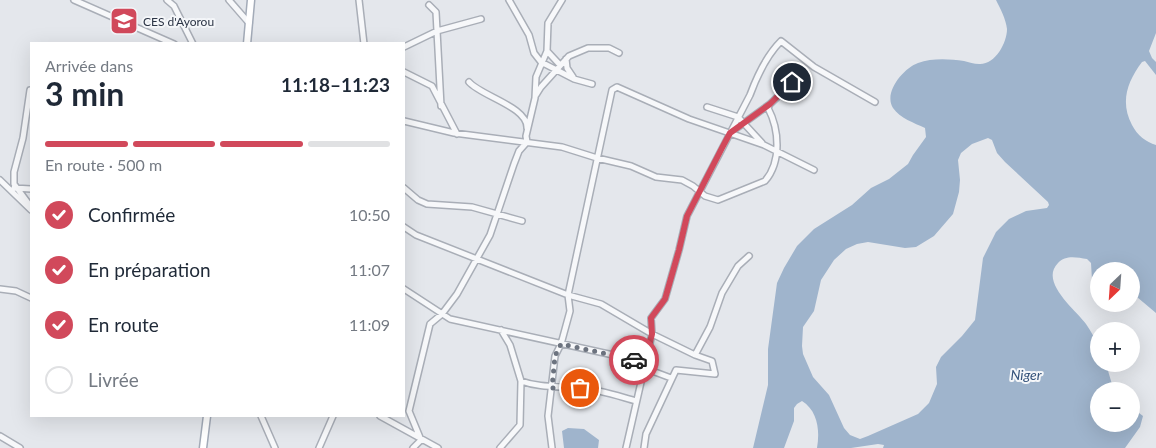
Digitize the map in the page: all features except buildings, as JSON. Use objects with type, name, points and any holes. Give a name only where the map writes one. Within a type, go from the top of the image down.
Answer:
[{"type":"main road","points":[[247,42],[251,0]]},
{"type":"main road","points":[[203,448],[207,417]]},
{"type":"street","points":[[74,0],[169,42]]},
{"type":"street","points":[[168,0],[174,6],[192,42]]},
{"type":"street","points":[[229,0],[249,23]]},
{"type":"street","points":[[359,0],[364,42]]},
{"type":"street","points":[[509,0],[529,35],[534,53],[541,62],[550,68],[558,67]]},
{"type":"street","points":[[526,136],[535,98],[536,77],[547,51],[548,23],[562,0]]},
{"type":"street","points":[[429,5],[436,12],[441,106]]},
{"type":"street","points":[[405,47],[437,32],[480,19]]},
{"type":"street","points":[[626,448],[652,334],[651,318],[665,299],[687,216],[772,50],[781,41],[814,67],[875,102]]},
{"type":"street","points":[[535,98],[541,87],[568,56],[588,48],[609,48],[619,53]]},
{"type":"street","points":[[547,51],[558,67],[574,79],[592,84]]},
{"type":"street","points":[[566,59],[567,68],[574,79]]},
{"type":"street","points":[[405,72],[432,86],[457,134]]},
{"type":"street","points":[[730,133],[770,104],[789,86],[793,79]]},
{"type":"street","points":[[469,82],[474,88],[520,113],[527,122],[527,142]]},
{"type":"street","points":[[552,448],[548,416],[555,356],[561,344],[570,311],[568,295],[610,93],[614,88],[617,87],[688,119],[764,145],[814,170]]},
{"type":"street","points":[[30,90],[23,138],[14,172],[14,184],[30,208]]},
{"type":"street","points":[[405,121],[457,134],[562,147],[631,166],[656,177],[682,180],[712,199],[718,200],[765,181],[775,162],[776,152],[776,130],[768,108],[770,104]]},
{"type":"street","points":[[707,106],[738,117],[764,145]]},
{"type":"street","points":[[421,440],[409,411],[430,324],[442,314],[457,294],[490,235],[519,151],[527,142]]},
{"type":"street","points":[[0,180],[30,208]]},
{"type":"street","points":[[7,187],[30,190]]},
{"type":"street","points":[[405,189],[426,204],[472,207],[522,221]]},
{"type":"street","points":[[405,228],[416,235],[568,295],[601,304],[652,334],[695,355],[712,361],[715,374],[676,370],[646,434],[644,448]]},
{"type":"street","points":[[695,355],[710,327],[722,293],[738,266],[749,256]]},
{"type":"street","points":[[0,289],[16,291],[30,298]]},
{"type":"street","points":[[405,290],[450,320],[645,362],[655,372],[671,378]]},
{"type":"street","points":[[500,448],[520,425],[520,381],[510,345],[501,330]]},
{"type":"street","points":[[520,381],[552,388],[580,388],[636,401]]},
{"type":"street","points":[[261,417],[274,448]]},
{"type":"street","points":[[318,448],[333,417]]},
{"type":"street","points":[[382,417],[438,448]]},
{"type":"street","points":[[0,436],[20,448]]},
{"type":"street","points":[[414,448],[421,440]]},
{"type":"water","name":"Niger","points":[[996,0],[1156,0],[1156,33],[1149,51],[1156,62],[1156,75],[1145,61],[1142,62],[1129,85],[1126,108],[1128,117],[1136,132],[1142,138],[1156,145],[1156,313],[1140,300],[1140,262],[1090,262],[1087,259],[1071,257],[1061,260],[1053,271],[1056,287],[1090,331],[1090,372],[1108,372],[1111,382],[1090,382],[1090,432],[1136,432],[1125,448],[883,448],[884,445],[878,444],[851,448],[817,448],[817,422],[812,410],[802,401],[794,408],[794,421],[784,448],[753,448],[768,385],[768,349],[777,283],[784,268],[797,246],[814,229],[852,205],[871,188],[889,179],[908,164],[926,137],[925,128],[903,117],[893,108],[891,95],[896,81],[901,75],[912,66],[923,61],[947,59],[977,64],[990,61],[999,52],[1005,41],[1007,29]],"holes":[[[988,138],[992,140],[997,153],[1049,205],[1047,208],[1026,211],[1009,219],[996,232],[983,258],[975,320],[941,357],[936,367],[937,384],[929,403],[918,414],[868,436],[860,439],[850,435],[844,428],[829,395],[813,377],[803,354],[803,327],[814,311],[821,280],[834,260],[846,249],[857,244],[868,242],[905,248],[916,247],[934,236],[953,214],[959,192],[958,160],[961,153],[972,144]]]},
{"type":"water","name":"Niger","points":[[1140,414],[1143,416],[1140,427]]},
{"type":"water","points":[[568,428],[584,429],[599,440],[598,448],[564,448],[562,431]]},
{"type":"way so far","points":[[580,388],[552,388],[555,356],[561,344],[634,360]]},
{"type":"place","name":"CES d'Ayorou","points":[[124,21]]},
{"type":"route","points":[[634,360],[645,362],[652,334],[651,318],[665,299],[687,216],[730,133],[770,104],[792,82]]}]
